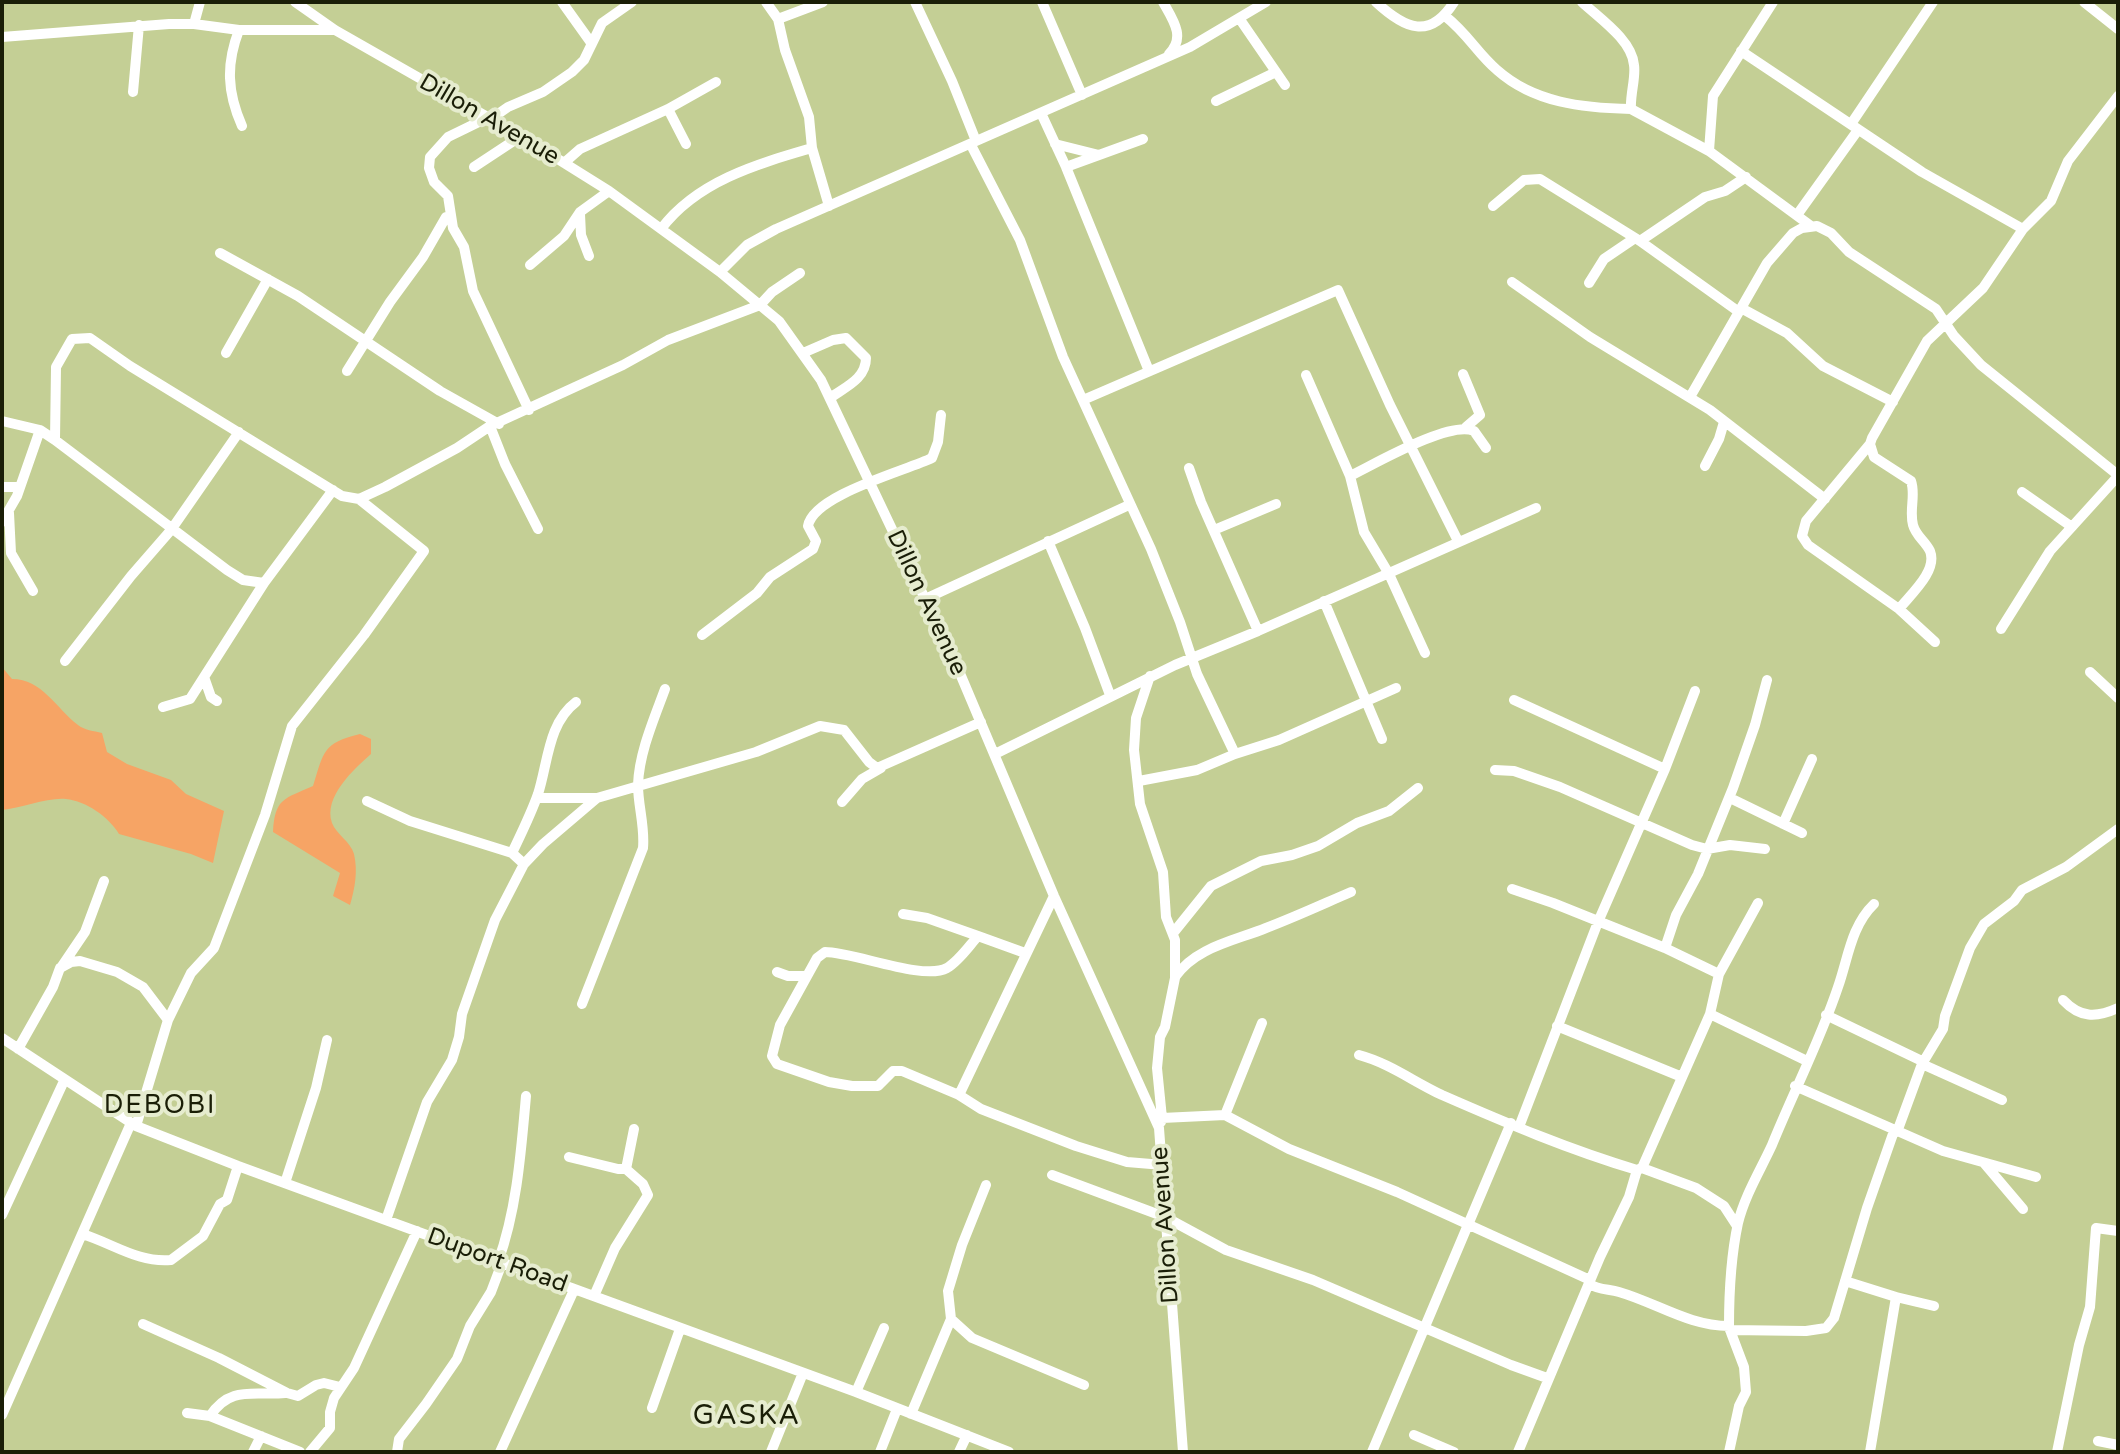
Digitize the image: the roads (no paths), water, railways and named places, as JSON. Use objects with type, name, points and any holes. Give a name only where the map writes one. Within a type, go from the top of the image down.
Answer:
[{"type":"street","points":[[194,24],[200,2]]},
{"type":"street","name":"Dillon Avenue","points":[[295,2],[335,30],[521,136],[609,191],[760,305],[779,321],[803,353],[830,398],[925,599],[995,754],[1054,896],[1161,1123],[1183,1452]]},
{"type":"street","points":[[562,2],[592,44]]},
{"type":"street","points":[[529,410],[473,291],[464,247],[453,228],[450,202],[434,182],[429,168],[430,157],[448,137],[543,92],[572,72],[584,60],[602,23],[632,2]]},
{"type":"street","points":[[766,2],[778,19],[785,50],[809,117],[812,148],[829,206]]},
{"type":"street","points":[[778,19],[823,2]]},
{"type":"street","points":[[915,2],[952,81],[974,143],[1020,240],[1047,320],[1151,549],[1191,658],[1235,754]]},
{"type":"street","points":[[1042,2],[1082,95]]},
{"type":"street","points":[[1163,2],[1178,37],[1175,47],[1166,57]]},
{"type":"street","points":[[720,272],[747,245],[1166,57],[1266,2]]},
{"type":"street","points":[[1376,2],[1397,19],[1414,26],[1431,26],[1445,16],[1454,2]]},
{"type":"street","points":[[1582,2],[1631,52],[1635,64],[1630,88],[1631,109]]},
{"type":"street","points":[[1709,151],[1713,96],[1773,2]]},
{"type":"street","points":[[1797,215],[1933,2]]},
{"type":"street","points":[[2084,2],[2118,29]]},
{"type":"street","points":[[1445,16],[1464,31],[1496,70],[1529,92],[1555,102],[1631,109],[1709,151],[1811,226]]},
{"type":"street","points":[[1239,18],[1285,85]]},
{"type":"street","points":[[2,37],[139,25],[194,24],[239,30],[335,30]]},
{"type":"street","points":[[133,92],[139,25]]},
{"type":"street","points":[[239,30],[229,62],[229,91],[242,126]]},
{"type":"street","points":[[1741,51],[1922,172],[2023,229]]},
{"type":"street","points":[[1216,101],[1276,72]]},
{"type":"street","points":[[564,163],[580,149],[668,109],[716,82]]},
{"type":"street","points":[[1935,642],[1899,609],[1804,540],[1802,533],[1806,521],[1870,444],[1876,428],[1927,341],[1983,288],[2023,229],[2051,201],[2068,161],[2118,96]]},
{"type":"street","points":[[668,109],[686,144]]},
{"type":"street","points":[[1041,113],[1149,371]]},
{"type":"street","points":[[474,167],[521,136]]},
{"type":"street","points":[[1066,167],[1143,139]]},
{"type":"street","points":[[1055,144],[1099,155]]},
{"type":"street","points":[[661,229],[673,213],[718,182],[773,159],[812,148]]},
{"type":"street","points":[[1589,283],[1604,259],[1705,197],[1725,191],[1746,177]]},
{"type":"street","points":[[1493,206],[1524,180],[1540,179],[1740,310],[1787,333],[1823,366],[1893,402]]},
{"type":"street","points":[[530,265],[564,236],[580,212],[609,191]]},
{"type":"street","points":[[580,212],[581,235],[589,256]]},
{"type":"street","points":[[347,371],[446,217],[450,216]]},
{"type":"street","points":[[1690,397],[1767,263],[1786,239],[1802,228],[1823,228],[1849,252],[1936,309],[1964,348],[1990,373],[2118,475],[2039,567],[2001,629]]},
{"type":"street","points":[[220,253],[268,279],[494,425],[505,464],[538,529]]},
{"type":"street","points":[[359,499],[417,471],[494,425],[623,365],[668,340],[760,305],[772,292],[800,273]]},
{"type":"street","points":[[226,353],[268,279]]},
{"type":"street","points":[[1512,282],[1590,337],[1690,397],[1825,499]]},
{"type":"street","points":[[1083,400],[1338,290],[1390,405],[1458,541]]},
{"type":"street","points":[[803,353],[846,338],[866,358],[864,372],[830,398]]},
{"type":"street","points":[[2,1415],[133,1124],[168,1020],[191,973],[214,948],[265,815],[292,726],[364,635],[424,551],[359,499],[342,496],[130,366],[95,339],[72,339],[56,367],[55,440]]},
{"type":"street","points":[[1350,476],[1449,430],[1466,427],[1480,415],[1463,374]]},
{"type":"street","points":[[1306,375],[1350,476],[1364,532],[1389,574],[1425,653]]},
{"type":"street","points":[[702,635],[757,593],[770,577],[813,549],[816,541],[808,526],[814,513],[869,480],[932,458],[938,442],[941,415]]},
{"type":"street","points":[[2,421],[40,430],[171,530],[243,580],[264,583]]},
{"type":"street","points":[[1705,466],[1724,422]]},
{"type":"street","points":[[1466,427],[1474,431],[1486,448]]},
{"type":"street","points":[[33,591],[11,553],[6,518],[40,430]]},
{"type":"street","points":[[65,661],[171,530],[239,432]]},
{"type":"street","points":[[1870,444],[1874,457],[1911,481],[1914,492],[1911,521],[1916,534],[1929,549],[1931,560],[1928,572],[1899,609]]},
{"type":"street","points":[[1189,468],[1258,631]]},
{"type":"street","points":[[2,487],[20,487]]},
{"type":"street","points":[[163,707],[190,699],[264,583],[333,490]]},
{"type":"street","points":[[2022,492],[2072,527]]},
{"type":"street","points":[[1214,530],[1276,504]]},
{"type":"street","points":[[925,599],[1129,505]]},
{"type":"street","points":[[995,754],[1150,676],[1536,508]]},
{"type":"street","points":[[1048,541],[1110,695]]},
{"type":"street","points":[[1324,601],[1382,739]]},
{"type":"street","points":[[2090,672],[2118,698]]},
{"type":"street","points":[[1150,676],[1136,718],[1134,750],[1140,804],[1163,872],[1166,917],[1174,932],[1175,978],[1160,1037],[1157,1068],[1161,1123],[1225,1115],[1289,1149],[1397,1192],[1597,1288],[1617,1291],[1713,1326],[1806,1331],[1826,1328],[1834,1318],[1867,1208],[1896,1132],[1923,1063],[1943,1029],[1970,948],[1984,924],[2014,901],[2022,890],[2066,867],[2118,829]]},
{"type":"street","points":[[204,677],[211,697],[217,701]]},
{"type":"street","points":[[1665,948],[1676,915],[1698,874],[1730,798],[1767,680]]},
{"type":"street","points":[[1139,781],[1197,770],[1279,740],[1396,688]]},
{"type":"street","points":[[582,1004],[643,848],[645,833],[638,787],[642,760],[665,689]]},
{"type":"street","points":[[1372,1452],[1572,993],[1598,922],[1665,769],[1695,691]]},
{"type":"street","points":[[1514,700],[1665,769]]},
{"type":"street","points":[[512,853],[537,798],[555,728],[566,710],[576,702]]},
{"type":"street","points":[[842,802],[862,779],[981,722]]},
{"type":"street","points":[[537,798],[597,798],[756,752],[820,726],[844,730],[874,767],[883,767]]},
{"type":"street","points":[[1783,824],[1812,759]]},
{"type":"street","points":[[1495,770],[1514,771],[1603,804],[1676,840],[1707,849],[1730,845],[1765,849]]},
{"type":"street","points":[[1174,932],[1211,886],[1261,861],[1318,846],[1357,823],[1389,811],[1418,788]]},
{"type":"street","points":[[386,1220],[427,1102],[452,1060],[462,1014],[495,920],[524,864],[597,798]]},
{"type":"street","points":[[1730,798],[1802,833]]},
{"type":"street","points":[[367,801],[410,821],[512,853],[524,864]]},
{"type":"street","points":[[18,1049],[53,987],[60,968],[85,932],[104,881]]},
{"type":"street","points":[[1512,889],[1665,948],[1719,974]]},
{"type":"street","points":[[1175,978],[1182,968],[1206,950],[1351,892]]},
{"type":"street","points":[[959,1095],[1054,896]]},
{"type":"street","points":[[1518,1452],[1547,1378],[1710,1014],[1719,974],[1758,903]]},
{"type":"street","points":[[1729,1452],[1739,1406],[1746,1392],[1744,1367],[1729,1328],[1730,1284],[1737,1226],[1745,1199],[1770,1148],[1838,987],[1855,932],[1874,904]]},
{"type":"street","points":[[903,914],[927,918],[1025,953]]},
{"type":"street","points":[[978,936],[951,966],[942,970],[885,966],[841,952],[825,952],[817,958],[780,1025],[772,1056],[777,1064],[829,1082],[852,1086],[878,1086],[893,1071],[902,1071],[959,1095],[981,1109],[1076,1146],[1127,1162],[1163,1165]]},
{"type":"street","points":[[60,968],[80,961],[117,972],[143,987],[168,1020]]},
{"type":"street","points":[[777,972],[788,976],[807,976]]},
{"type":"street","points":[[2063,1000],[2073,1010],[2086,1015],[2108,1013],[2118,1008]]},
{"type":"street","points":[[1710,1014],[1807,1061]]},
{"type":"street","points":[[1826,1015],[2002,1100]]},
{"type":"street","points":[[1225,1115],[1262,1023]]},
{"type":"street","points":[[1557,1026],[1682,1077]]},
{"type":"street","name":"Duport Road","points":[[2,1038],[133,1124],[238,1166],[856,1392],[1009,1452]]},
{"type":"street","points":[[285,1183],[316,1088],[327,1040]]},
{"type":"street","points":[[1359,1055],[1376,1059],[1420,1084],[1583,1154],[1696,1188],[1724,1206],[1737,1226]]},
{"type":"street","points":[[2,1215],[64,1081]]},
{"type":"street","points":[[1795,1086],[1943,1151],[2036,1177]]},
{"type":"street","points":[[397,1452],[399,1439],[457,1359],[470,1326],[491,1292],[511,1222],[526,1096]]},
{"type":"street","points":[[626,1169],[634,1129]]},
{"type":"street","points":[[569,1157],[626,1169],[643,1184],[648,1195],[615,1248],[594,1296]]},
{"type":"street","points":[[1983,1162],[2023,1209]]},
{"type":"street","points":[[82,1234],[108,1242],[130,1255],[171,1260],[203,1236],[220,1204],[227,1200],[238,1166]]},
{"type":"street","points":[[1052,1175],[1165,1217],[1226,1250],[1313,1280],[1547,1378]]},
{"type":"street","points":[[911,1414],[951,1319],[948,1291],[986,1185]]},
{"type":"street","points":[[2057,1452],[2090,1307],[2096,1228],[2118,1231]]},
{"type":"street","points":[[310,1452],[330,1428],[330,1412],[340,1387],[354,1368],[417,1231]]},
{"type":"street","points":[[1845,1281],[1934,1306]]},
{"type":"street","points":[[500,1452],[574,1290]]},
{"type":"street","points":[[1870,1452],[1896,1297]]},
{"type":"street","points":[[951,1319],[972,1338],[1084,1385]]},
{"type":"street","points":[[143,1324],[287,1393]]},
{"type":"street","points":[[856,1392],[884,1328]]},
{"type":"street","points":[[652,1408],[680,1329]]},
{"type":"street","points":[[249,1373],[251,1391]]},
{"type":"street","points":[[771,1452],[803,1373]]},
{"type":"street","points":[[210,1416],[222,1402],[251,1391],[298,1396],[324,1383],[340,1387]]},
{"type":"street","points":[[880,1452],[897,1409]]},
{"type":"street","points":[[187,1413],[210,1416],[300,1452]]},
{"type":"street","points":[[959,1452],[967,1435]]},
{"type":"street","points":[[1414,1435],[1454,1452]]},
{"type":"street","points":[[253,1452],[261,1436]]},
{"type":"street","points":[[2098,1441],[2118,1445]]},
{"type":"district","name":"DEBOBI","points":[[160,1106]]},
{"type":"district","name":"GASKA","points":[[747,1417]]}]
